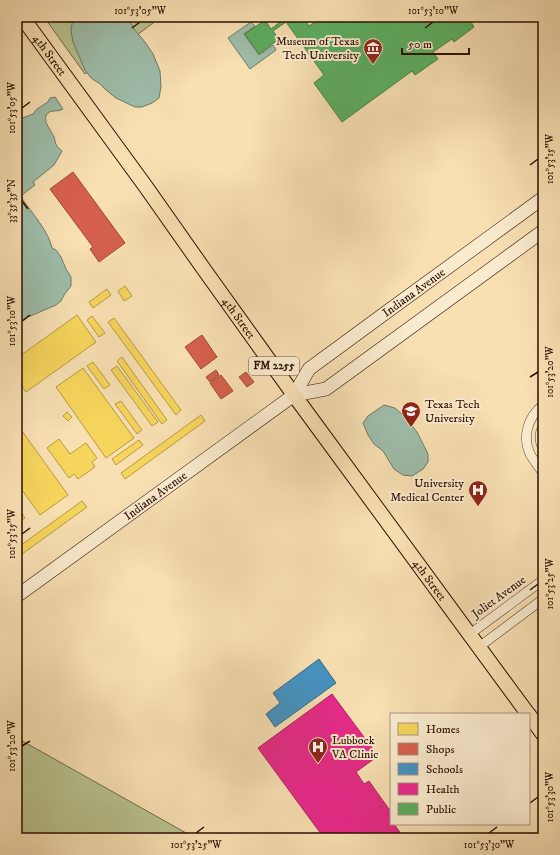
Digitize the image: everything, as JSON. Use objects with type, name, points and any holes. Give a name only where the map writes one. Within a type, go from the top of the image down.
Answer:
[{"type":"main road","name":"4th Street","points":[[22,17],[294,395],[528,713]]},
{"type":"main road","name":"4th Street","points":[[530,716],[543,734]]},
{"type":"street","name":"Indiana Avenue","points":[[17,596],[294,395],[309,369],[543,198]]},
{"type":"street","name":"Indiana Avenue","points":[[294,395],[326,389],[543,231]]},
{"type":"street","points":[[543,405],[532,417],[527,433],[527,443],[530,453],[543,473]]},
{"type":"street","points":[[542,429],[540,441],[543,448]]},
{"type":"street","name":"Joliet Avenue","points":[[470,634],[543,580]]},
{"type":"street","points":[[479,647],[543,599]]},
{"type":"green space","points":[[44,17],[161,17],[85,74]]},
{"type":"green space","points":[[17,738],[195,838],[17,838]]},
{"type":"shaded area","points":[[73,17],[127,17],[153,54],[160,71],[161,87],[159,98],[142,107],[135,107],[116,98],[91,78],[85,70],[73,42],[71,31]]},
{"type":"shaded area","points":[[251,22],[255,26],[244,34],[259,55],[273,45],[276,50],[250,69],[228,38]]},
{"type":"shaded area","points":[[55,97],[63,109],[49,112],[46,116],[46,122],[54,137],[56,145],[62,151],[54,165],[33,182],[35,185],[21,196],[44,229],[52,248],[56,250],[61,257],[71,277],[71,286],[61,301],[56,305],[28,317],[17,326],[17,120],[33,114],[37,109],[48,102],[50,98]]},
{"type":"shaded area","points":[[384,405],[395,408],[407,419],[417,432],[428,454],[428,462],[423,469],[412,476],[403,475],[394,469],[383,451],[374,444],[363,423],[368,416]]},
{"type":"building: Homes","points":[[125,286],[132,296],[124,301],[118,291]]},
{"type":"building: Homes","points":[[107,289],[111,295],[93,308],[89,302]]},
{"type":"building: Homes","points":[[77,315],[96,342],[26,392],[17,379],[17,358]]},
{"type":"building: Homes","points":[[92,316],[105,333],[99,337],[87,320]]},
{"type":"building: Homes","points":[[114,318],[181,410],[176,415],[108,322]]},
{"type":"building: Homes","points":[[122,357],[167,420],[162,424],[117,361]]},
{"type":"building: Homes","points":[[93,362],[110,385],[104,389],[87,366]]},
{"type":"building: Homes","points":[[117,366],[158,422],[152,426],[111,370]]},
{"type":"building: Homes","points":[[83,368],[134,438],[106,458],[56,387]]},
{"type":"building: Homes","points":[[121,401],[142,430],[137,434],[115,404]]},
{"type":"building: Homes","points":[[67,412],[72,417],[68,421],[63,416]]},
{"type":"building: Homes","points":[[201,415],[205,421],[125,479],[121,473]]},
{"type":"building: Homes","points":[[17,424],[68,495],[40,515],[17,483]]},
{"type":"building: Homes","points":[[59,439],[70,454],[86,443],[97,458],[92,462],[95,467],[78,479],[74,474],[69,478],[47,448]]},
{"type":"building: Homes","points":[[139,440],[143,445],[116,465],[112,459]]},
{"type":"building: Homes","points":[[82,501],[87,507],[18,557],[17,548]]},
{"type":"building: Homes","points":[[17,506],[25,518],[19,522],[22,526],[17,529]]},
{"type":"building: Shops","points":[[73,172],[125,243],[99,262],[90,249],[93,247],[50,189]]},
{"type":"building: Shops","points":[[202,335],[217,357],[201,369],[185,347]]},
{"type":"building: Shops","points":[[216,370],[219,375],[210,382],[206,377]]},
{"type":"building: Shops","points":[[246,372],[254,382],[247,387],[239,377]]},
{"type":"building: Shops","points":[[221,375],[233,391],[221,399],[210,383]]},
{"type":"building: Schools","points":[[319,659],[336,683],[275,727],[266,714],[280,703],[273,693]]},
{"type":"building: Health","name":"Lubbock VA Clinic","points":[[332,694],[378,756],[356,772],[364,784],[369,781],[390,811],[390,825],[395,825],[404,838],[324,838],[258,748]]},
{"type":"building: Public","name":"Museum of Texas Tech University","points":[[282,17],[303,17],[309,26],[322,17],[482,17],[478,20],[476,18],[471,22],[474,27],[454,42],[452,39],[433,52],[438,59],[415,75],[412,71],[342,122],[314,83],[324,75],[286,22],[273,31],[279,39],[259,54],[245,34],[265,20],[271,29],[284,19]]},
{"type":"place","name":"Museum of Texas Tech University","points":[[373,65]]},
{"type":"place","name":"Texas Tech University","points":[[411,428]]},
{"type":"place","name":"University Medical Center","points":[[478,507]]},
{"type":"place","name":"Lubbock VA Clinic","points":[[318,764]]}]
